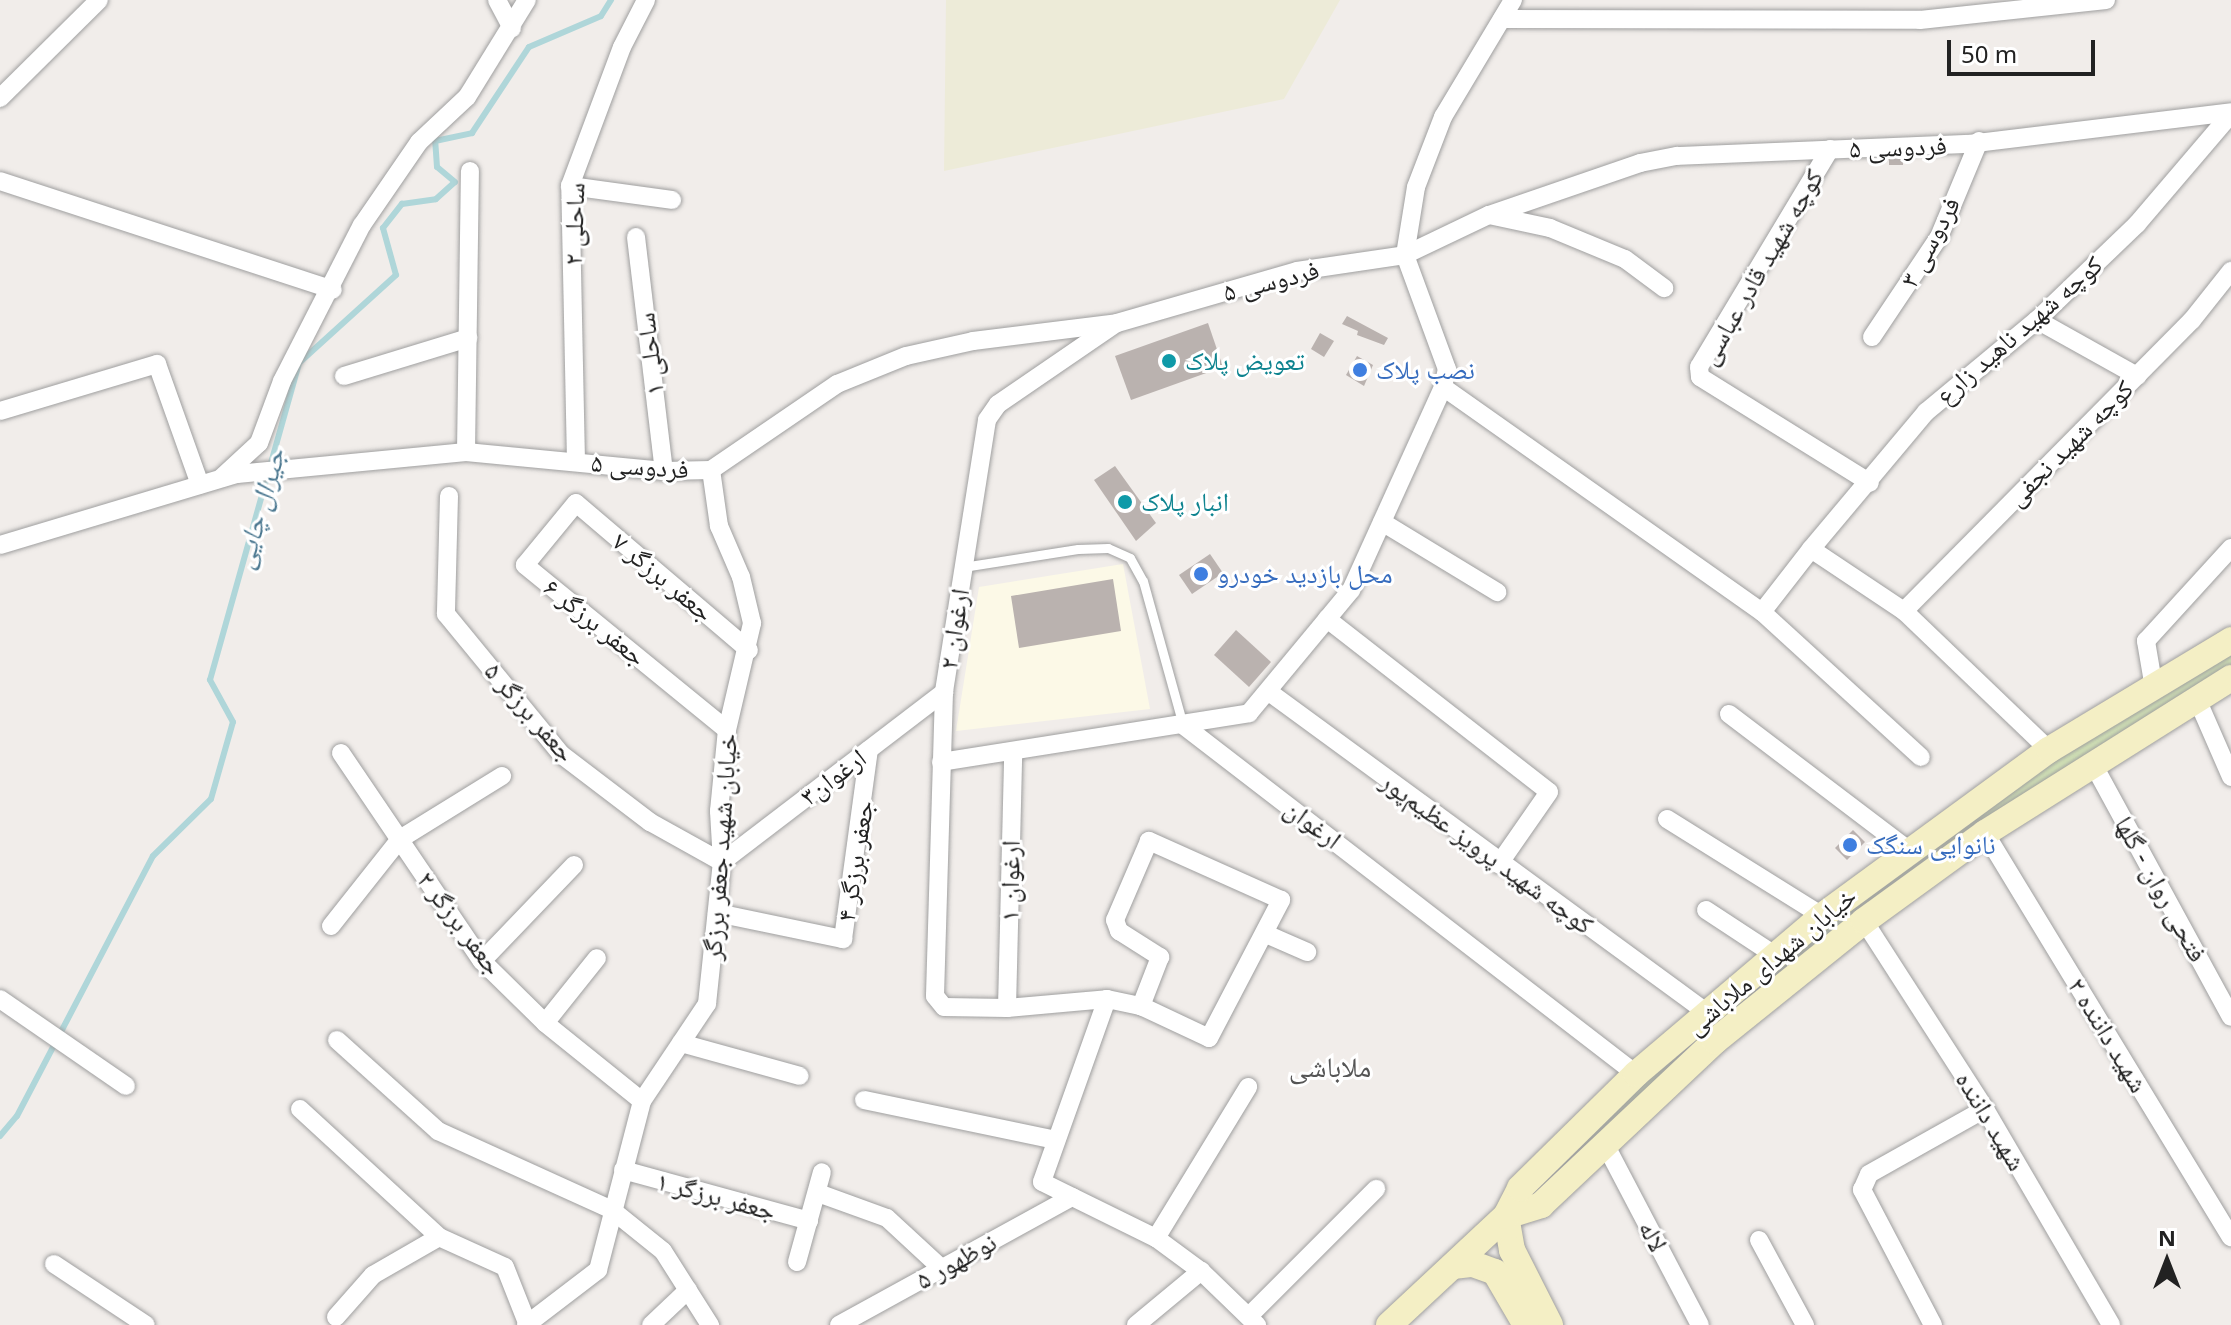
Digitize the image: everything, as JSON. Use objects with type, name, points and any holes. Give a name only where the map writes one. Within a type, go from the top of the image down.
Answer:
[{"type":"main road","name":"خیابان شهدای ملاباشی","points":[[1389,1325],[1506,1216],[1520,1188],[1636,1074],[1822,916],[1908,850],[2049,750],[2231,640]]},
{"type":"main road","name":"خیابان شهدای ملاباشی","points":[[1506,1216],[1541,1205],[1715,1041],[1864,921],[1985,833],[2092,762],[2231,678]]},
{"type":"main road","points":[[1506,1216],[1512,1250],[1550,1325]]},
{"type":"main road","points":[[1453,1266],[1473,1264],[1495,1272],[1526,1325]]},
{"type":"street","points":[[0,98],[99,0]]},
{"type":"street","points":[[497,0],[512,28]]},
{"type":"street","points":[[0,545],[228,476],[259,443],[282,381],[333,290],[362,225],[419,142],[467,97],[527,0]]},
{"type":"street","name":"ساحلی ۲","points":[[576,461],[570,186],[622,47],[646,0]]},
{"type":"street","points":[[941,762],[1013,754],[1249,713],[1351,590],[1443,387],[1447,369],[1405,255],[1428,149],[1513,0]]},
{"type":"street","points":[[1502,19],[1920,20],[2106,0]]},
{"type":"street","name":"فردوسی ۵","points":[[228,476],[466,452],[664,471],[711,470],[837,384],[906,356],[973,341],[1117,323],[1297,271],[1405,255],[1489,215],[1640,163],[1677,156],[1979,141],[2231,113]]},
{"type":"street","name":"کوچه شهید ناهید زارع","points":[[1762,612],[1926,412],[2037,320],[2137,224],[2231,113]]},
{"type":"street","name":"فردوسی ۳","points":[[1872,337],[1939,237],[1979,141]]},
{"type":"street","name":"کوچه شهید قادر عباسی","points":[[1830,149],[1699,367],[1700,377],[1870,483]]},
{"type":"street","points":[[466,452],[470,171]]},
{"type":"street","points":[[0,181],[333,290]]},
{"type":"street","points":[[570,186],[672,200]]},
{"type":"street","points":[[1489,215],[1550,228],[1625,259],[1664,288]]},
{"type":"street","name":"ساحلی ۱","points":[[636,237],[664,471]]},
{"type":"street","name":"کوچه شهید نجفی","points":[[1904,611],[2192,320],[2231,271]]},
{"type":"street","points":[[2037,320],[2137,376]]},
{"type":"street","name":"ارغوان ۲","points":[[1007,1008],[936,1004],[944,692],[963,567],[987,420],[998,404],[1117,323]]},
{"type":"street","points":[[344,376],[468,338]]},
{"type":"street","points":[[0,411],[157,364],[200,485]]},
{"type":"street","points":[[1443,387],[1762,612],[1921,757]]},
{"type":"street","name":"خیابان شهید جعفر برزگر","points":[[527,1325],[598,1270],[642,1101],[707,1004],[722,862],[719,811],[727,730],[749,650],[752,623],[741,577],[719,526],[711,470]]},
{"type":"street","name":"جعفر برزگر ۵","points":[[449,496],[446,614],[562,755],[650,822],[722,862]]},
{"type":"street","name":"جعفر برزگر ۷","points":[[576,503],[749,650]]},
{"type":"street","name":"جعفر برزگر ۶","points":[[576,503],[525,565],[727,730]]},
{"type":"street","points":[[1382,522],[1497,592]]},
{"type":"street","points":[[2154,688],[2146,641],[2231,548]]},
{"type":"street","points":[[1811,549],[1904,611],[2049,750]]},
{"type":"street","points":[[1327,619],[1549,792],[1499,864]]},
{"type":"street","name":"ارغوان۳","points":[[722,862],[944,692]]},
{"type":"street","name":"کوچه شهید پرویز عظیم‌پور","points":[[1269,692],[1499,864],[1706,1012]]},
{"type":"street","points":[[2197,699],[2231,777]]},
{"type":"street","points":[[1729,714],[1908,850]]},
{"type":"street","name":"ارغوان","points":[[1183,725],[1636,1074]]},
{"type":"street","name":"جعفر برزگر ۴","points":[[717,913],[843,939],[869,750]]},
{"type":"street","name":"جعفر برزگر ۲","points":[[341,753],[482,961],[545,1023],[642,1101]]},
{"type":"street","name":"ارغوان ۱","points":[[1007,1008],[1013,754]]},
{"type":"street","name":"فتحی روان - گلها","points":[[2092,762],[2225,992],[2231,1017]]},
{"type":"street","points":[[331,926],[400,839],[502,776]]},
{"type":"street","points":[[1667,819],[1822,916]]},
{"type":"street","name":"شهید داننده ۲","points":[[1985,833],[2231,1237]]},
{"type":"street","points":[[1007,1008],[1107,999],[1141,1006],[1209,1038],[1266,934],[1281,900],[1149,841],[1115,920],[1119,931],[1160,957],[1141,1006]]},
{"type":"street","points":[[482,961],[574,865]]},
{"type":"street","points":[[1706,910],[1776,956]]},
{"type":"street","name":"شهید داننده","points":[[1864,921],[1985,1109],[2111,1325]]},
{"type":"street","points":[[1266,934],[1307,952]]},
{"type":"street","points":[[545,1023],[597,958]]},
{"type":"street","points":[[0,999],[126,1086]]},
{"type":"street","points":[[1107,999],[1042,1182],[1156,1238],[1201,1271],[1253,1320],[1376,1189]]},
{"type":"street","points":[[337,1040],[438,1131],[612,1210],[663,1251],[710,1325]]},
{"type":"street","points":[[681,1043],[800,1076]]},
{"type":"street","points":[[1156,1238],[1248,1087]]},
{"type":"street","points":[[864,1100],[1056,1140]]},
{"type":"street","points":[[300,1109],[439,1237],[505,1267],[527,1325]]},
{"type":"street","points":[[1933,1325],[1862,1190],[1869,1174],[1985,1109]]},
{"type":"street","name":"لاله","points":[[1606,1146],[1700,1325]]},
{"type":"street","name":"جعفر برزگر ۱","points":[[623,1170],[809,1221]]},
{"type":"street","points":[[797,1262],[822,1172]]},
{"type":"street","points":[[818,1193],[887,1218],[942,1269]]},
{"type":"street","name":"نوظهور ۵","points":[[839,1325],[1072,1197]]},
{"type":"street","points":[[336,1317],[373,1275],[439,1237]]},
{"type":"street","points":[[1759,1240],[1805,1325]]},
{"type":"street","points":[[54,1264],[146,1325]]},
{"type":"street","points":[[1136,1325],[1201,1271]]},
{"type":"street","points":[[651,1325],[688,1290]]},
{"type":"lane","points":[[963,567],[1078,549],[1108,548],[1130,558],[1143,581],[1183,725]]},
{"type":"shaded area","points":[[946,0],[1340,0],[1284,99],[944,171]]},
{"type":"shaded area","points":[[1123,564],[1150,709],[956,731],[979,587]]},
{"type":"green space","points":[[2231,648],[2231,665],[2086,755],[1553,1186],[1529,1197],[1709,1020],[1971,813]]},
{"type":"building","points":[[1889,154],[1903,154],[1903,165],[1889,165]]},
{"type":"building","points":[[1347,316],[1388,338],[1384,345],[1357,335],[1358,331],[1342,324]]},
{"type":"building","name":"تعویض پلاک","points":[[1208,323],[1223,367],[1131,400],[1115,356]]},
{"type":"building","points":[[1320,333],[1334,341],[1324,357],[1311,349]]},
{"type":"building","name":"نصب پلاک","points":[[1357,356],[1373,365],[1364,386],[1346,375]]},
{"type":"building","name":"انبار پلاک","points":[[1115,466],[1156,523],[1136,541],[1094,480]]},
{"type":"building","name":"محل بازدید خودرو","points":[[1210,554],[1223,573],[1192,594],[1179,575]]},
{"type":"building","points":[[1113,579],[1121,631],[1019,648],[1011,596]]},
{"type":"building","points":[[1236,630],[1271,662],[1249,687],[1214,655]]},
{"type":"building","name":"نانوایی سنگک","points":[[1853,830],[1865,842],[1847,860],[1835,848]]},
{"type":"waterway","name":"جیرال چایی","points":[[0,1136],[17,1116],[153,856],[211,799],[233,722],[210,680],[299,363],[396,275],[383,228],[402,204],[436,199],[455,182],[437,167],[435,141],[472,133],[529,47],[601,16],[611,0]]},
{"type":"place","name":"تعویض پلاک","points":[[1169,361]]},
{"type":"place","name":"نصب پلاک","points":[[1360,370]]},
{"type":"place","name":"انبار پلاک","points":[[1125,502]]},
{"type":"place","name":"محل بازدید خودرو","points":[[1201,574]]},
{"type":"place","name":"نانوایی سنگک","points":[[1850,845]]},
{"type":"district","name":"ملاباشی","points":[[1330,1066]]}]
